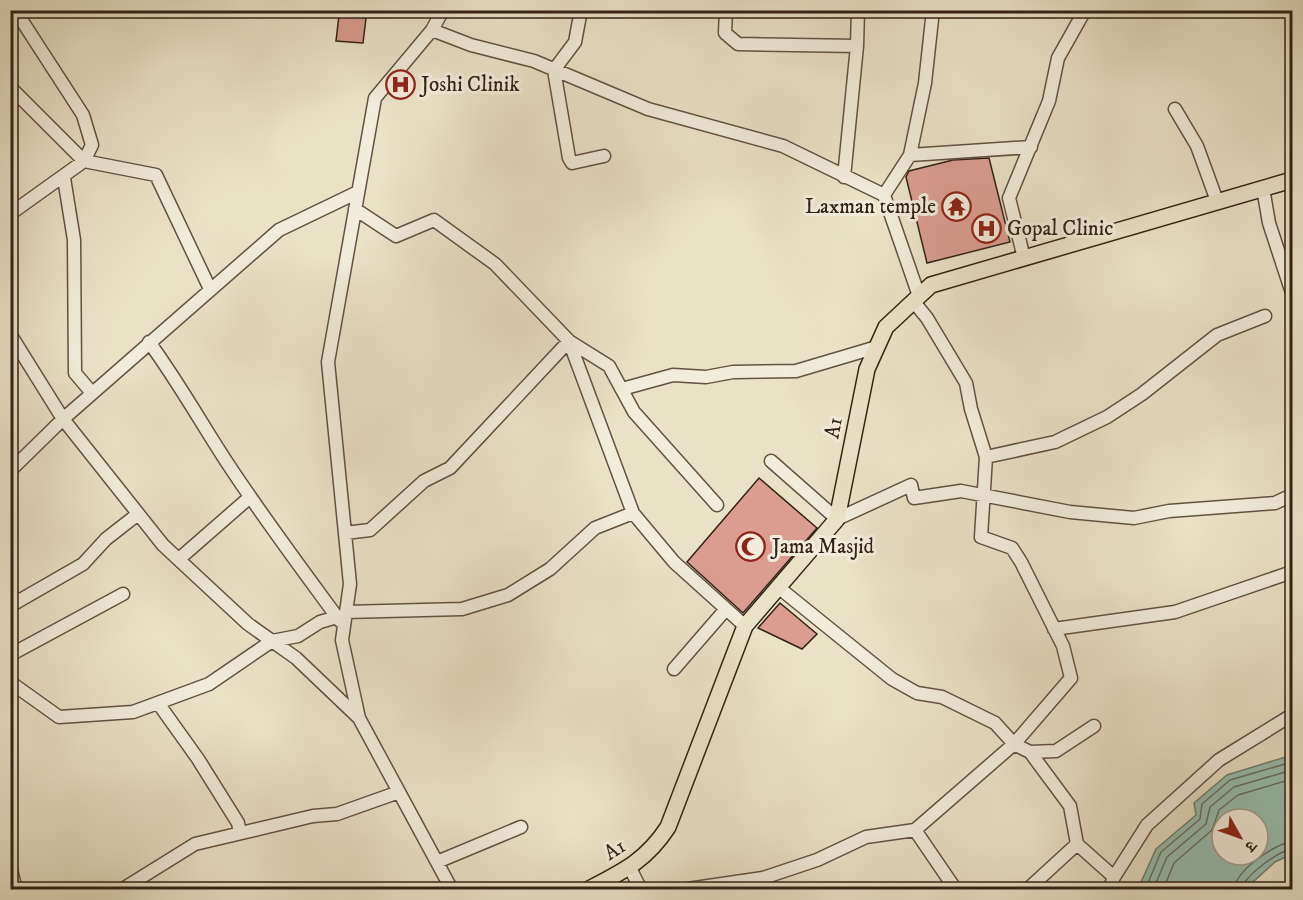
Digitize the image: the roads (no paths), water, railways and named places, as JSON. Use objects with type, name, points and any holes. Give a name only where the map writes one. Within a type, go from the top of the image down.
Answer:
[{"type":"main road","name":"A1","points":[[587,890],[630,868],[655,848],[668,827],[745,626],[837,519],[867,369],[886,327],[930,285],[1293,180]]},
{"type":"street","points":[[10,214],[64,178],[84,161],[92,145],[83,115],[15,10]]},
{"type":"street","points":[[443,10],[432,30],[375,98],[328,362],[350,584],[342,619],[342,640],[359,718],[452,890]]},
{"type":"street","points":[[581,10],[575,42],[554,70],[569,158],[572,163],[604,156]]},
{"type":"street","points":[[726,10],[725,33],[738,44],[857,46]]},
{"type":"street","points":[[844,177],[857,46],[858,10]]},
{"type":"street","points":[[884,195],[910,155],[925,83],[933,10]]},
{"type":"street","points":[[1024,258],[1009,198],[1049,101],[1058,58],[1085,10]]},
{"type":"street","points":[[432,30],[554,70],[648,109],[783,146],[884,195],[916,299],[966,383],[971,409],[986,458],[981,537],[1012,548],[1063,646],[1071,678],[1014,744],[915,830],[866,837],[817,860],[763,878],[681,890]]},
{"type":"street","points":[[10,87],[84,161],[156,175],[210,289]]},
{"type":"street","points":[[1175,109],[1197,146],[1217,201]]},
{"type":"street","points":[[910,155],[1031,147]]},
{"type":"street","points":[[64,178],[74,240],[75,373],[92,393]]},
{"type":"street","points":[[1263,188],[1269,223],[1293,293]]},
{"type":"street","points":[[10,471],[92,393],[279,230],[358,192]]},
{"type":"street","points":[[355,209],[396,236],[434,220],[495,264],[569,341],[609,366],[634,412],[717,504]]},
{"type":"street","points":[[986,458],[1054,442],[1107,417],[1142,394],[1217,335],[1265,316]]},
{"type":"street","points":[[10,334],[63,419],[163,545],[248,624],[296,658],[359,718]]},
{"type":"street","points":[[569,341],[633,513],[674,561],[745,626]]},
{"type":"street","points":[[345,533],[370,530],[424,481],[450,468],[569,341]]},
{"type":"street","points":[[149,342],[173,374],[250,497],[342,619]]},
{"type":"street","points":[[622,389],[673,375],[706,377],[733,372],[796,371],[877,347]]},
{"type":"street","points":[[771,461],[837,519],[911,485],[914,498],[961,491],[1070,512],[1134,518],[1169,511],[1275,503],[1293,495]]},
{"type":"street","points":[[179,559],[250,497]]},
{"type":"street","points":[[10,606],[83,564],[106,539],[138,513]]},
{"type":"street","points":[[10,682],[59,717],[134,712],[209,684],[272,641],[298,636],[320,622],[462,609],[508,595],[550,569],[594,528],[633,513]]},
{"type":"street","points":[[1054,629],[1175,612],[1293,572]]},
{"type":"street","points":[[778,587],[892,679],[917,693],[942,698],[995,723],[1014,744],[1030,752],[1070,806],[1077,844],[1111,883],[1147,825],[1155,817],[1219,760],[1293,715]]},
{"type":"street","points":[[10,655],[123,594]]},
{"type":"street","points":[[674,669],[726,609]]},
{"type":"street","points":[[158,703],[198,759],[238,823],[240,833]]},
{"type":"street","points":[[1030,752],[1056,750],[1094,726]]},
{"type":"street","points":[[121,890],[195,843],[313,816],[337,814],[399,792]]},
{"type":"street","points":[[437,862],[521,827]]},
{"type":"street","points":[[915,830],[956,890]]},
{"type":"street","points":[[1028,890],[1077,844]]},
{"type":"street","points":[[10,866],[16,890],[23,890]]},
{"type":"street","points":[[630,868],[641,890]]},
{"type":"water","points":[[1292,755],[1292,854],[1270,866],[1270,807],[1210,807],[1210,867],[1269,867],[1245,889],[1138,889],[1156,849],[1196,815],[1194,803],[1227,775]]},
{"type":"place","name":"Joshi Clinik","points":[[400,85]]},
{"type":"place","name":"Laxman temple","points":[[957,207]]},
{"type":"place","name":"Gopal Clinic","points":[[986,229]]},
{"type":"place","name":"Jama Masjid","points":[[751,547]]}]
